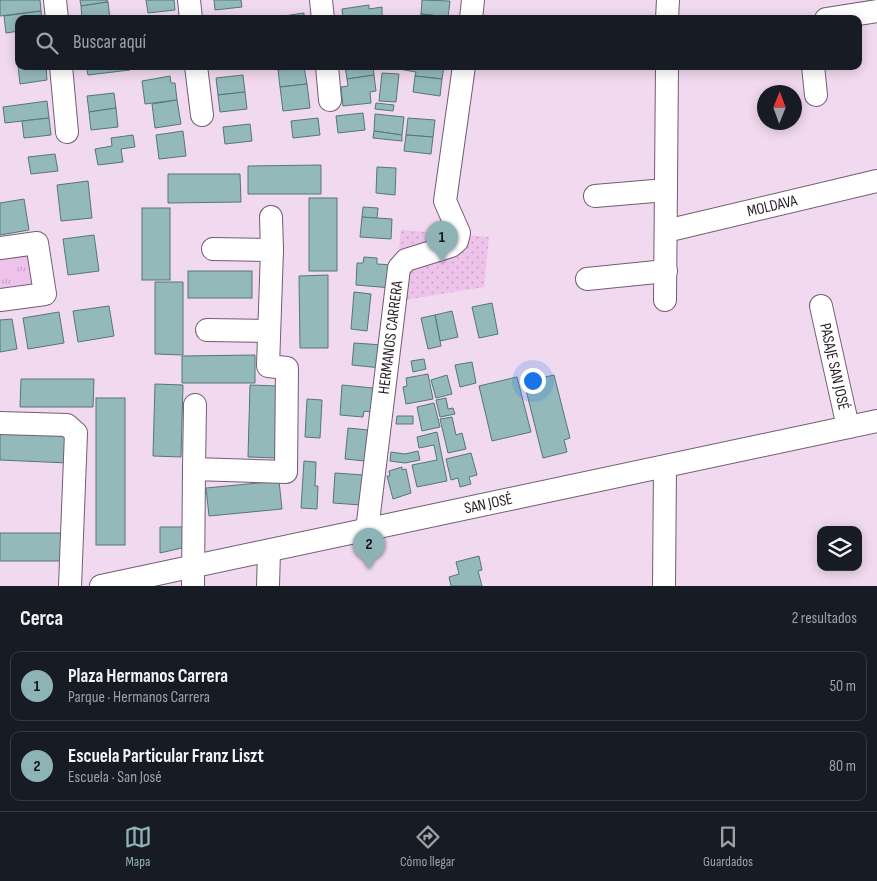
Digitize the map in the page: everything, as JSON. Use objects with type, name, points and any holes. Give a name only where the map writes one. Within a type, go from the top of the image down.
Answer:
[{"type":"street","points":[[55,0],[57,15]]},
{"type":"street","points":[[189,0],[191,15]]},
{"type":"street","points":[[321,0],[323,15]]},
{"type":"street","points":[[471,15],[473,0]]},
{"type":"street","points":[[667,15],[668,0]]},
{"type":"street","points":[[852,15],[877,11]]},
{"type":"street","points":[[61,70],[67,132]]},
{"type":"street","points":[[196,70],[202,115]]},
{"type":"street","points":[[327,70],[330,100]]},
{"type":"street","name":"HERMANOS CARRERA","points":[[367,530],[400,268],[406,260],[451,246],[457,241],[458,237],[458,229],[445,201],[463,70]]},
{"type":"street","points":[[665,300],[667,70]]},
{"type":"street","points":[[813,70],[816,95]]},
{"type":"street","name":"MOLDAVA","points":[[666,230],[877,181]]},
{"type":"street","points":[[595,196],[666,190]]},
{"type":"street","points":[[194,469],[286,472],[287,368],[268,366],[272,250],[271,217]]},
{"type":"street","points":[[0,248],[37,243],[45,294],[0,300]]},
{"type":"street","points":[[213,249],[272,250]]},
{"type":"street","points":[[587,279],[666,271]]},
{"type":"street","name":"PASAJE SAN JOSÉ","points":[[822,306],[848,428]]},
{"type":"street","points":[[207,330],[269,331]]},
{"type":"street","points":[[193,576],[195,405]]},
{"type":"street","name":"SAN JOSÉ","points":[[101,586],[193,576],[269,551],[877,421]]},
{"type":"street","points":[[0,423],[67,425],[76,433],[70,586]]},
{"type":"street","points":[[664,586],[665,467]]},
{"type":"street","points":[[268,586],[269,551]]},
{"type":"green space","points":[[401,230],[489,237],[484,287],[393,302]]},
{"type":"green space","points":[[28,251],[33,286],[0,291],[0,255]]},
{"type":"building","points":[[0,0],[40,0],[41,11],[0,16]]},
{"type":"building","points":[[80,0],[107,0],[108,2],[81,6]]},
{"type":"building","points":[[146,0],[174,0],[175,10],[148,13]]},
{"type":"building","points":[[214,0],[241,0],[242,7],[215,10]]},
{"type":"building","points":[[422,0],[450,1],[448,15],[421,14]]},
{"type":"building","points":[[108,2],[110,15],[82,15],[81,6]]},
{"type":"building","points":[[369,5],[369,9],[382,7],[382,15],[343,15],[342,9]]},
{"type":"building","points":[[41,11],[42,15],[15,15],[15,32],[6,33],[4,16]]},
{"type":"building","points":[[18,70],[46,70],[47,80],[20,84]]},
{"type":"building","points":[[87,70],[130,70],[88,75]]},
{"type":"building","points":[[278,70],[305,70],[307,84],[280,87]]},
{"type":"building","points":[[346,70],[373,70],[374,75],[347,79]]},
{"type":"building","points":[[405,70],[443,70],[442,79],[415,76],[416,72]]},
{"type":"building","points":[[382,73],[399,74],[396,102],[379,101]]},
{"type":"building","points":[[243,75],[245,92],[218,95],[216,78]]},
{"type":"building","points":[[374,75],[376,91],[370,92],[371,103],[343,106],[341,87],[348,86],[347,79]]},
{"type":"building","points":[[170,76],[171,83],[175,83],[177,100],[145,104],[142,81]]},
{"type":"building","points":[[415,76],[442,79],[440,96],[413,92]]},
{"type":"building","points":[[307,84],[310,108],[283,111],[280,87]]},
{"type":"building","points":[[245,92],[247,109],[220,112],[218,95]]},
{"type":"building","points":[[114,93],[116,108],[89,112],[87,96]]},
{"type":"building","points":[[177,100],[181,124],[155,128],[152,104]]},
{"type":"building","points":[[47,101],[49,118],[5,123],[3,107]]},
{"type":"building","points":[[376,103],[394,105],[393,111],[375,109]]},
{"type":"building","points":[[116,108],[118,127],[91,130],[89,112]]},
{"type":"building","points":[[363,113],[365,130],[338,133],[336,116]]},
{"type":"building","points":[[375,114],[404,117],[402,135],[374,131]]},
{"type":"building","points":[[49,118],[51,135],[24,138],[22,121]]},
{"type":"building","points":[[318,118],[320,135],[293,138],[291,121]]},
{"type":"building","points":[[408,118],[435,120],[433,137],[406,135]]},
{"type":"building","points":[[250,124],[252,141],[225,144],[223,127]]},
{"type":"building","points":[[183,131],[186,156],[159,159],[156,135]]},
{"type":"building","points":[[374,131],[402,135],[402,141],[373,138]]},
{"type":"building","points":[[133,135],[135,147],[121,149],[123,162],[98,165],[95,149],[112,146],[111,138]]},
{"type":"building","points":[[406,135],[433,137],[431,154],[404,151]]},
{"type":"building","points":[[55,154],[58,171],[31,174],[28,157]]},
{"type":"building","points":[[321,165],[321,194],[248,194],[248,166]]},
{"type":"building","points":[[377,167],[396,168],[395,195],[376,193]]},
{"type":"building","points":[[168,174],[240,174],[241,202],[168,203]]},
{"type":"building","points":[[88,181],[92,218],[61,221],[57,185]]},
{"type":"building","points":[[309,198],[337,198],[337,271],[309,271]]},
{"type":"building","points":[[24,199],[29,230],[0,235],[0,203]]},
{"type":"building","points":[[363,207],[378,208],[377,219],[362,217]]},
{"type":"building","points":[[142,208],[170,208],[170,280],[142,280]]},
{"type":"building","points":[[362,217],[392,219],[391,239],[360,237]]},
{"type":"building","points":[[94,235],[99,271],[68,275],[63,239]]},
{"type":"building","points":[[364,257],[377,258],[377,264],[394,265],[392,288],[356,285],[357,263],[363,263]]},
{"type":"building","points":[[188,271],[252,271],[252,298],[188,298]]},
{"type":"building","points":[[328,275],[328,348],[300,348],[299,276]]},
{"type":"building","points":[[155,282],[183,282],[183,355],[155,354]]},
{"type":"building","points":[[354,292],[371,294],[367,331],[351,329]]},
{"type":"building","points":[[492,303],[498,334],[479,338],[472,307]]},
{"type":"building","points":[[109,306],[114,336],[78,342],[73,311]]},
{"type":"building","points":[[452,311],[458,337],[440,341],[435,315]]},
{"type":"building","points":[[59,312],[64,343],[28,349],[23,318]]},
{"type":"building","points":[[435,315],[441,346],[428,349],[421,318]]},
{"type":"building","points":[[12,319],[17,349],[0,352],[0,320]]},
{"type":"building","points":[[354,343],[383,345],[381,368],[352,365]]},
{"type":"building","points":[[255,355],[255,383],[182,383],[182,356]]},
{"type":"building","points":[[424,359],[426,369],[413,372],[411,361]]},
{"type":"building","points":[[472,362],[476,383],[460,387],[455,365]]},
{"type":"building","points":[[428,374],[433,399],[406,404],[403,387],[407,386],[406,378]]},
{"type":"building","points":[[447,375],[452,394],[436,398],[431,380]]},
{"type":"building","points":[[554,375],[570,438],[564,440],[567,452],[543,458],[524,382]]},
{"type":"building","points":[[517,377],[531,432],[492,441],[479,386]]},
{"type":"building","points":[[21,379],[94,379],[93,407],[20,407]]},
{"type":"building","points":[[155,384],[183,385],[181,457],[153,456]]},
{"type":"building","points":[[250,385],[278,386],[276,458],[248,457]]},
{"type":"building","points":[[342,385],[373,388],[371,412],[364,411],[363,417],[340,415]]},
{"type":"building","points":[[96,398],[125,398],[125,545],[96,545]]},
{"type":"building","points":[[446,398],[448,409],[453,408],[455,414],[440,417],[436,400]]},
{"type":"building","points":[[307,399],[322,400],[320,438],[305,437]]},
{"type":"building","points":[[434,403],[440,427],[422,431],[417,407]]},
{"type":"building","points":[[397,416],[413,416],[413,424],[396,424]]},
{"type":"building","points":[[452,417],[456,435],[462,433],[466,449],[448,453],[440,419]]},
{"type":"building","points":[[348,428],[368,430],[365,461],[345,459]]},
{"type":"building","points":[[0,431],[69,435],[68,463],[0,460]]},
{"type":"building","points":[[437,432],[447,481],[417,487],[412,465],[437,460],[434,445],[419,448],[417,437]]},
{"type":"building","points":[[418,451],[420,460],[405,463],[390,461],[391,452],[405,454]]},
{"type":"building","points":[[471,453],[477,475],[469,477],[471,484],[460,487],[458,478],[451,480],[446,459]]},
{"type":"building","points":[[304,461],[316,462],[315,486],[318,486],[317,509],[301,508]]},
{"type":"building","points":[[402,467],[402,470],[406,469],[411,493],[393,499],[387,476],[390,476],[389,471]]},
{"type":"building","points":[[335,473],[364,475],[361,505],[333,503]]},
{"type":"building","points":[[279,481],[282,509],[209,516],[206,488]]},
{"type":"building","points":[[160,527],[185,527],[186,547],[160,553]]},
{"type":"building","points":[[0,533],[65,533],[64,561],[0,561]]},
{"type":"building","points":[[479,556],[482,570],[478,571],[482,586],[451,586],[449,577],[459,574],[456,562]]},
{"type":"place","name":"Plaza Hermanos Carrera","points":[[442,262]]},
{"type":"place","name":"Escuela Particular Franz Liszt","points":[[369,569]]}]
